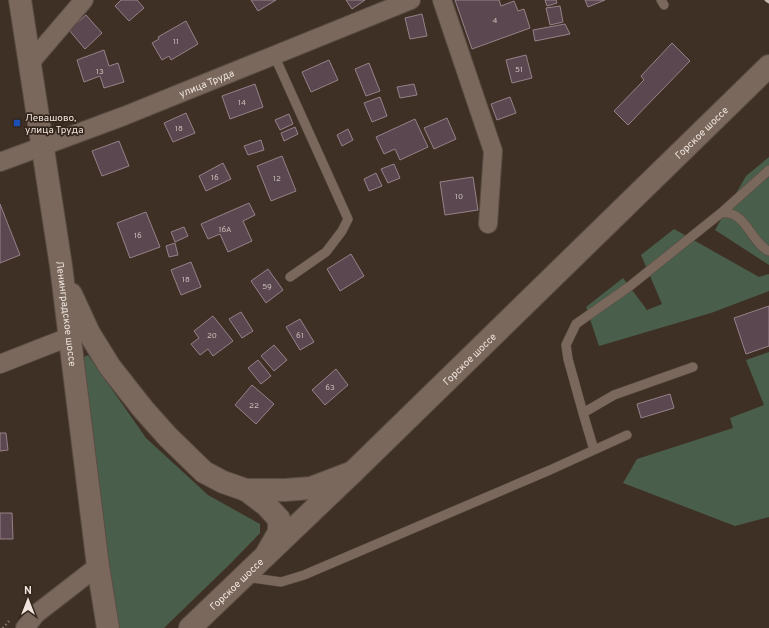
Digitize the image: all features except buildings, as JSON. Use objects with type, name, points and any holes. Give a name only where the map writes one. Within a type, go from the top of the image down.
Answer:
[{"type":"street","name":"Ленинградское шоссе","points":[[20,0],[41,146],[61,266],[98,566],[108,628]]},
{"type":"street","points":[[29,64],[84,0]]},
{"type":"street","name":"улица Труда","points":[[0,162],[124,116],[411,0]]},
{"type":"street","points":[[442,0],[493,151],[488,224]]},
{"type":"street","name":"Горское шоссе","points":[[190,628],[353,472],[769,66]]},
{"type":"street","points":[[61,266],[68,288],[89,333],[110,367],[143,409],[168,437],[204,472],[223,482],[246,490],[266,505],[279,519],[279,532],[267,553]]},
{"type":"street","points":[[0,364],[69,337]]},
{"type":"street","points":[[246,490],[311,488],[353,472]]},
{"type":"street","points":[[25,628],[36,614],[98,566]]},
{"type":"lane","points":[[274,55],[348,219],[342,231],[326,252],[290,277]]},
{"type":"lane","points":[[594,450],[568,359],[566,345],[576,324],[630,286],[721,213],[769,170]]},
{"type":"lane","points":[[721,213],[730,212],[739,216],[756,240],[766,251],[769,251]]},
{"type":"lane","points":[[583,413],[614,395],[693,366]]},
{"type":"lane","points":[[242,577],[281,582],[304,575],[627,436]]},
{"type":"green space","points":[[769,157],[769,265],[715,230],[746,176]]},
{"type":"green space","points":[[674,229],[759,277],[769,274],[769,291],[711,313],[599,346],[586,307],[623,278],[647,310],[662,304],[641,255]]},
{"type":"green space","points":[[769,352],[769,517],[735,526],[623,483],[637,459],[733,428],[730,418],[764,405],[746,360]]},
{"type":"green space","points":[[88,355],[146,438],[208,495],[260,524],[260,533],[164,628],[117,628],[82,358]]},
{"type":"place","name":"Левашово, улица Труда","points":[[17,123]]}]
